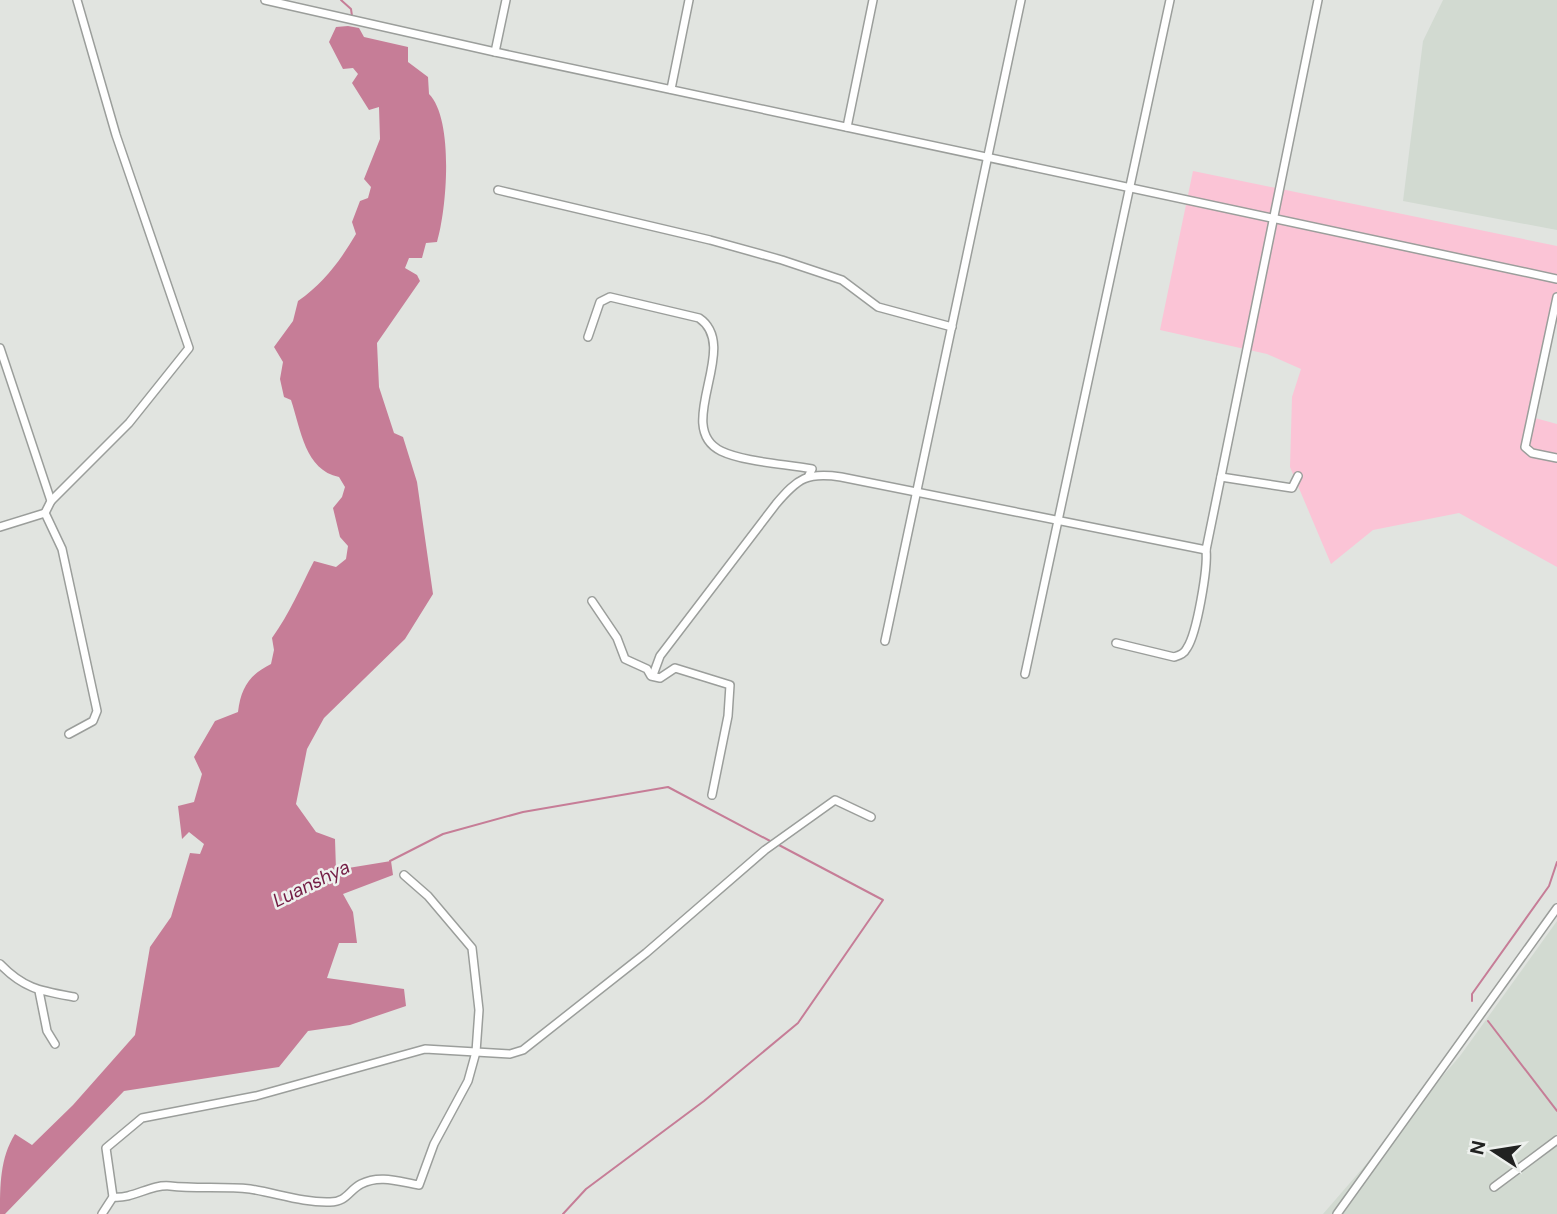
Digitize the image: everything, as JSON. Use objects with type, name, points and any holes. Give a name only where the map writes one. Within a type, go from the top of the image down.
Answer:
[{"type":"street","points":[[0,527],[45,513],[51,501],[129,422],[189,348],[116,135],[77,0]]},
{"type":"street","points":[[265,0],[495,52],[1557,279]]},
{"type":"street","points":[[495,52],[506,0]]},
{"type":"street","points":[[671,89],[690,0]]},
{"type":"street","points":[[847,127],[873,0]]},
{"type":"street","points":[[885,641],[1021,0]]},
{"type":"street","points":[[1025,674],[1170,0]]},
{"type":"street","points":[[1116,643],[1174,657],[1181,655],[1190,644],[1206,565],[1206,550],[1318,0]]},
{"type":"street","points":[[498,190],[710,240],[782,260],[842,280],[878,307],[952,327]]},
{"type":"street","points":[[588,337],[600,302],[610,297],[699,318],[706,323],[715,342],[702,422],[706,436],[723,452],[812,468],[809,475],[788,490],[776,504],[654,664],[653,675]]},
{"type":"street","points":[[1557,297],[1525,447],[1532,453],[1557,458]]},
{"type":"street","points":[[0,348],[51,501]]},
{"type":"street","points":[[809,475],[831,475],[1206,550]]},
{"type":"street","points":[[1221,477],[1292,488],[1298,476]]},
{"type":"street","points":[[45,513],[62,549],[97,711],[93,721],[69,734]]},
{"type":"street","points":[[592,601],[617,638],[625,659],[660,678],[675,668],[730,685],[729,716],[712,795]]},
{"type":"street","points":[[102,1214],[113,1197],[106,1148],[142,1118],[256,1096],[425,1049],[510,1054],[523,1050],[646,953],[765,850],[829,802],[835,800],[846,803],[871,817]]},
{"type":"street","points":[[113,1197],[126,1198],[156,1186],[170,1186],[188,1189],[247,1189],[329,1202],[344,1200],[360,1184],[382,1178],[419,1185],[434,1144],[464,1090],[476,1052],[479,1010],[472,948],[428,896],[404,875]]},
{"type":"street","points":[[1336,1214],[1557,908]]},
{"type":"street","points":[[1,966],[17,981],[39,991],[74,997]]},
{"type":"street","points":[[39,991],[47,1031],[55,1044]]},
{"type":"street","points":[[1494,1187],[1557,1140]]},
{"type":"shaded area","points":[[1443,0],[1557,0],[1557,230],[1403,201],[1423,41]]},
{"type":"shaded area","points":[[1193,171],[1557,246],[1557,311],[1535,418],[1557,424],[1557,567],[1459,513],[1373,530],[1331,564],[1290,467],[1292,397],[1301,369],[1267,354],[1160,330]]},
{"type":"shaded area","points":[[1557,921],[1557,1214],[1323,1214],[1460,1056]]},
{"type":"water","points":[[336,27],[359,28],[364,37],[408,47],[408,62],[428,77],[429,94],[437,106],[445,143],[445,187],[437,242],[426,243],[422,258],[409,258],[405,268],[417,275],[420,281],[377,343],[379,387],[394,433],[403,437],[417,482],[433,594],[405,639],[324,718],[307,749],[296,804],[316,832],[335,839],[336,870],[391,861],[393,875],[343,894],[353,912],[357,943],[339,943],[327,978],[404,989],[406,1006],[350,1025],[308,1031],[279,1067],[124,1091],[5,1214],[0,1214],[4,1162],[15,1134],[32,1145],[73,1105],[135,1035],[150,947],[171,917],[190,853],[200,854],[204,844],[189,832],[182,839],[178,806],[194,802],[202,774],[194,757],[215,721],[238,712],[247,683],[271,664],[274,650],[272,638],[290,610],[314,561],[336,567],[346,559],[348,546],[340,537],[333,508],[342,497],[345,487],[339,477],[319,466],[306,447],[291,400],[284,397],[280,379],[283,362],[274,347],[293,321],[298,301],[331,271],[356,234],[352,222],[360,201],[368,198],[371,187],[364,179],[380,139],[379,107],[369,110],[352,83],[358,74],[353,68],[343,69],[329,42]]},
{"type":"waterway","name":"Luanshya","points":[[341,0],[351,9],[352,16]]},
{"type":"waterway","name":"Luanshya","points":[[390,861],[443,834],[523,812],[668,787],[772,842]]},
{"type":"waterway","name":"Luanshya","points":[[563,1214],[586,1189],[704,1101],[798,1023],[883,900],[777,844]]},
{"type":"waterway","points":[[1472,1001],[1472,994],[1549,886],[1557,862]]},
{"type":"waterway","points":[[1488,1021],[1557,1111]]}]
